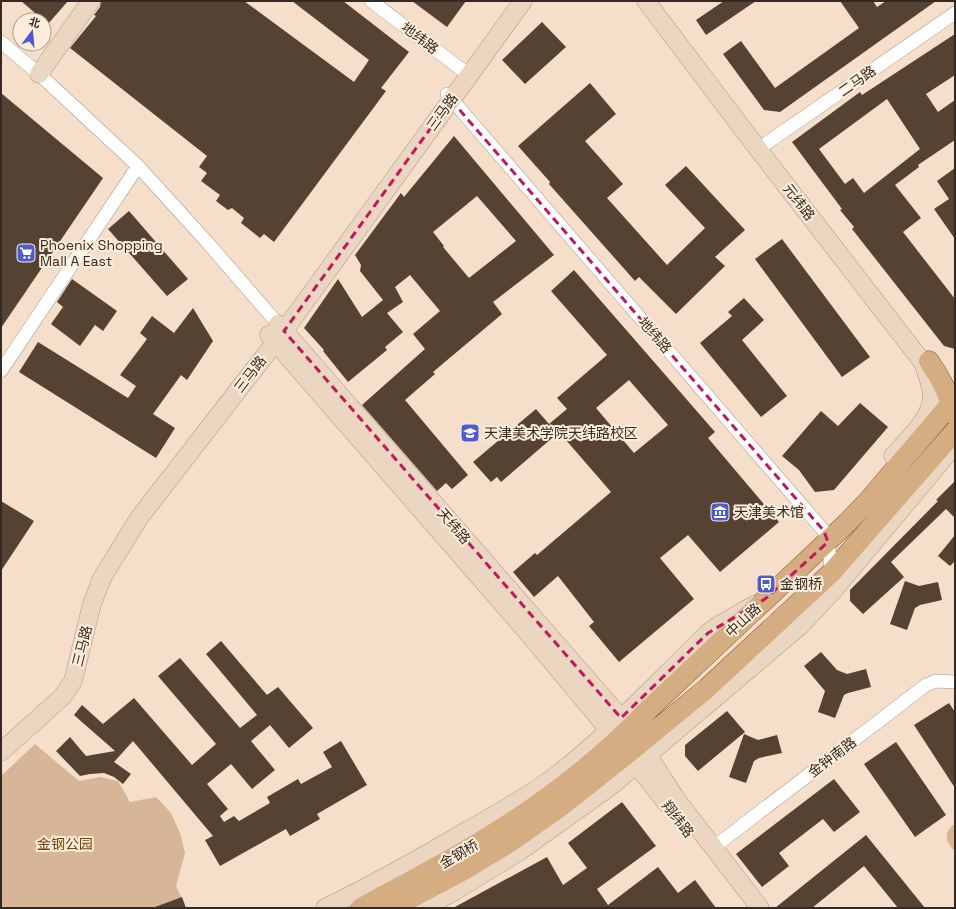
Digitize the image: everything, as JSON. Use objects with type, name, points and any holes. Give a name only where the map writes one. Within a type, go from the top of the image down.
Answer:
[{"type":"main road","points":[[926,362],[941,379],[953,399],[954,421],[952,438]]},
{"type":"main road","name":"中山路","points":[[631,742],[650,708],[847,523],[868,501],[953,399]]},
{"type":"main road","name":"中山路","points":[[556,800],[631,742],[667,721],[832,582],[952,438]]},
{"type":"main road","points":[[581,755],[631,742]]},
{"type":"main road","name":"金钢桥","points":[[361,908],[556,800]]},
{"type":"main road","name":"金钢桥","points":[[392,908],[464,870],[510,842],[556,800]]},
{"type":"street","points":[[39,74],[91,1]]},
{"type":"street","name":"地纬路","points":[[371,1],[465,73]]},
{"type":"street","name":"三马路","points":[[1,752],[63,696],[73,681],[92,604],[102,578],[139,518],[276,333],[465,73],[515,1]]},
{"type":"street","name":"三马路","points":[[465,73],[523,1]]},
{"type":"street","name":"元纬路","points":[[646,1],[761,147],[926,362],[932,396],[926,417],[866,491],[847,523]]},
{"type":"street","name":"元纬路","points":[[654,1],[761,147]]},
{"type":"street","name":"二马路","points":[[761,147],[955,13]]},
{"type":"street","points":[[1,42],[39,74],[138,166],[207,242],[276,333]]},
{"type":"street","name":"地纬路","points":[[448,96],[824,531],[828,542],[832,582]]},
{"type":"street","points":[[1,371],[138,166]]},
{"type":"street","name":"三马路","points":[[1,741],[58,691],[67,679],[72,667],[85,606],[100,570],[136,511],[276,333]]},
{"type":"street","name":"天纬路","points":[[276,333],[631,742]]},
{"type":"street","points":[[631,742],[800,626],[832,582]]},
{"type":"street","points":[[611,786],[631,742],[708,633],[739,613],[765,599]]},
{"type":"street","name":"金钟南路","points":[[714,847],[926,685],[936,681],[955,682]]},
{"type":"street","name":"翔纬路","points":[[631,742],[747,908]]},
{"type":"street","points":[[325,908],[414,863],[494,816],[557,774],[581,755]]},
{"type":"street","points":[[423,908],[455,891],[520,852],[618,782],[631,780],[644,782],[657,781]]},
{"type":"street","name":"翔纬路","points":[[657,781],[676,799],[760,908]]},
{"type":"highlighted area","points":[[451,100],[824,531],[828,542],[765,599],[708,633],[621,718],[284,331]]},
{"type":"green space","name":"金钢公园","points":[[35,744],[79,781],[100,777],[118,781],[130,802],[156,797],[171,813],[180,833],[185,853],[176,886],[183,900],[174,908],[1,908],[1,776]]},
{"type":"green space","points":[[955,824],[955,851],[947,841],[947,834],[951,827]]},
{"type":"building","points":[[21,1],[68,1],[52,19],[52,12],[34,12]]},
{"type":"building","points":[[101,1],[244,1],[354,82],[369,60],[292,1],[343,1],[409,52],[381,88],[386,91],[274,242],[264,234],[260,238],[241,223],[244,218],[232,208],[228,210],[216,201],[220,195],[201,181],[207,173],[199,167],[207,156],[70,48],[96,16],[94,15],[100,7]]},
{"type":"building","points":[[412,1],[466,1],[447,27]]},
{"type":"building","points":[[724,1],[756,1],[706,35],[696,20]]},
{"type":"building","points":[[840,1],[873,1],[877,7],[886,1],[936,1],[780,112],[764,110],[723,54],[741,41],[775,88],[859,28]]},
{"type":"building","points":[[542,22],[566,47],[525,84],[502,60]]},
{"type":"building","points":[[955,34],[955,75],[926,94],[938,112],[955,100],[955,140],[918,165],[919,167],[895,185],[921,218],[903,232],[955,299],[955,349],[944,346],[852,229],[854,227],[840,210],[842,209],[792,142],[860,92],[862,95]],"holes":[[[887,99],[920,149],[864,193],[853,178],[845,184],[819,149]]]},
{"type":"building","points":[[590,83],[616,114],[585,141],[623,184],[607,198],[667,265],[705,228],[665,185],[686,166],[745,230],[715,257],[725,266],[676,314],[639,277],[635,281],[549,184],[550,182],[518,146]]},
{"type":"building","name":"Phoenix Shopping Mall A East","points":[[1,93],[103,178],[1,328]]},
{"type":"building","points":[[454,136],[554,255],[493,302],[502,314],[433,372],[435,374],[405,400],[468,475],[452,489],[446,483],[437,491],[362,405],[425,349],[413,334],[440,311],[410,275],[395,287],[403,302],[387,313],[403,332],[385,347],[387,350],[348,382],[323,351],[324,350],[304,328],[338,279],[362,317],[383,300],[360,271],[361,265],[355,255],[401,193],[404,197]],"holes":[[[477,196],[516,241],[469,278],[443,247],[444,246],[433,232]]]},
{"type":"building","points":[[955,168],[955,239],[934,209],[949,199],[937,181]]},
{"type":"building","points":[[129,211],[188,279],[167,296],[108,229]]},
{"type":"building","points":[[782,239],[870,357],[842,377],[755,259]]},
{"type":"building","points":[[574,270],[715,432],[708,438],[779,522],[720,572],[688,535],[660,558],[694,599],[619,662],[589,626],[594,622],[558,576],[534,597],[513,572],[535,553],[537,555],[611,492],[559,432],[501,482],[497,477],[491,482],[473,462],[536,409],[549,424],[567,409],[557,398],[607,355],[551,291]],"holes":[[[629,380],[668,425],[634,453],[596,408]]]},
{"type":"building","points":[[72,279],[117,311],[103,331],[95,325],[80,346],[51,324],[63,307],[57,302]]},
{"type":"building","points":[[744,298],[764,320],[742,340],[787,396],[761,417],[700,343],[732,316],[728,312]]},
{"type":"building","points":[[193,308],[213,341],[187,380],[181,375],[153,414],[175,428],[156,458],[19,372],[38,342],[128,398],[136,386],[120,375],[147,339],[140,333],[152,316],[174,333]]},
{"type":"building","points":[[860,403],[888,427],[834,490],[815,492],[799,470],[782,456],[821,411],[838,426]]},
{"type":"building","points":[[955,481],[955,518],[946,509],[891,562],[904,577],[863,614],[850,601],[850,590],[938,501],[936,500]]},
{"type":"building","points":[[1,501],[34,521],[1,571]]},
{"type":"building","points":[[955,535],[955,561],[950,566],[938,556]]},
{"type":"building","points":[[905,581],[919,586],[938,582],[942,600],[920,605],[915,608],[907,630],[890,624]]},
{"type":"building","points":[[221,641],[267,695],[278,687],[313,728],[289,748],[270,725],[251,741],[275,770],[252,789],[231,764],[207,784],[228,809],[220,816],[224,822],[234,816],[239,821],[270,803],[267,797],[298,779],[301,784],[332,767],[323,752],[341,741],[367,785],[317,814],[320,819],[290,836],[286,829],[220,866],[205,840],[213,836],[133,741],[114,762],[131,774],[123,784],[114,777],[104,773],[80,776],[56,751],[70,737],[86,756],[115,751],[74,715],[82,705],[103,724],[134,698],[192,765],[216,744],[158,676],[180,658],[240,728],[257,715],[206,654]]},
{"type":"building","points":[[821,652],[837,670],[847,674],[866,669],[871,687],[844,695],[835,718],[818,712],[825,691],[804,666]]},
{"type":"building","points":[[949,703],[955,712],[955,788],[914,725]]},
{"type":"building","points":[[727,711],[745,732],[698,771],[685,756],[685,745]]},
{"type":"building","points":[[744,734],[758,740],[777,735],[782,753],[759,758],[754,761],[746,783],[729,777]]},
{"type":"building","points":[[896,742],[946,815],[915,837],[864,764]]},
{"type":"building","points":[[834,779],[860,812],[834,832],[823,819],[779,853],[789,866],[762,887],[736,854]]},
{"type":"building","points":[[622,802],[656,846],[597,889],[608,905],[658,867],[678,893],[695,880],[716,908],[453,908],[547,857],[563,885],[587,868],[568,843]]},
{"type":"building","points":[[866,835],[925,908],[898,908],[864,866],[812,908],[775,908]]},
{"type":"building","points":[[182,897],[186,908],[155,908],[155,907]]},
{"type":"place","name":"Phoenix Shopping Mall A East","points":[[26,253]]},
{"type":"place","name":"天津美术学院天纬路校区","points":[[470,433]]},
{"type":"place","name":"天津美术馆","points":[[720,512]]},
{"type":"place","name":"金钢桥","points":[[766,584]]}]
